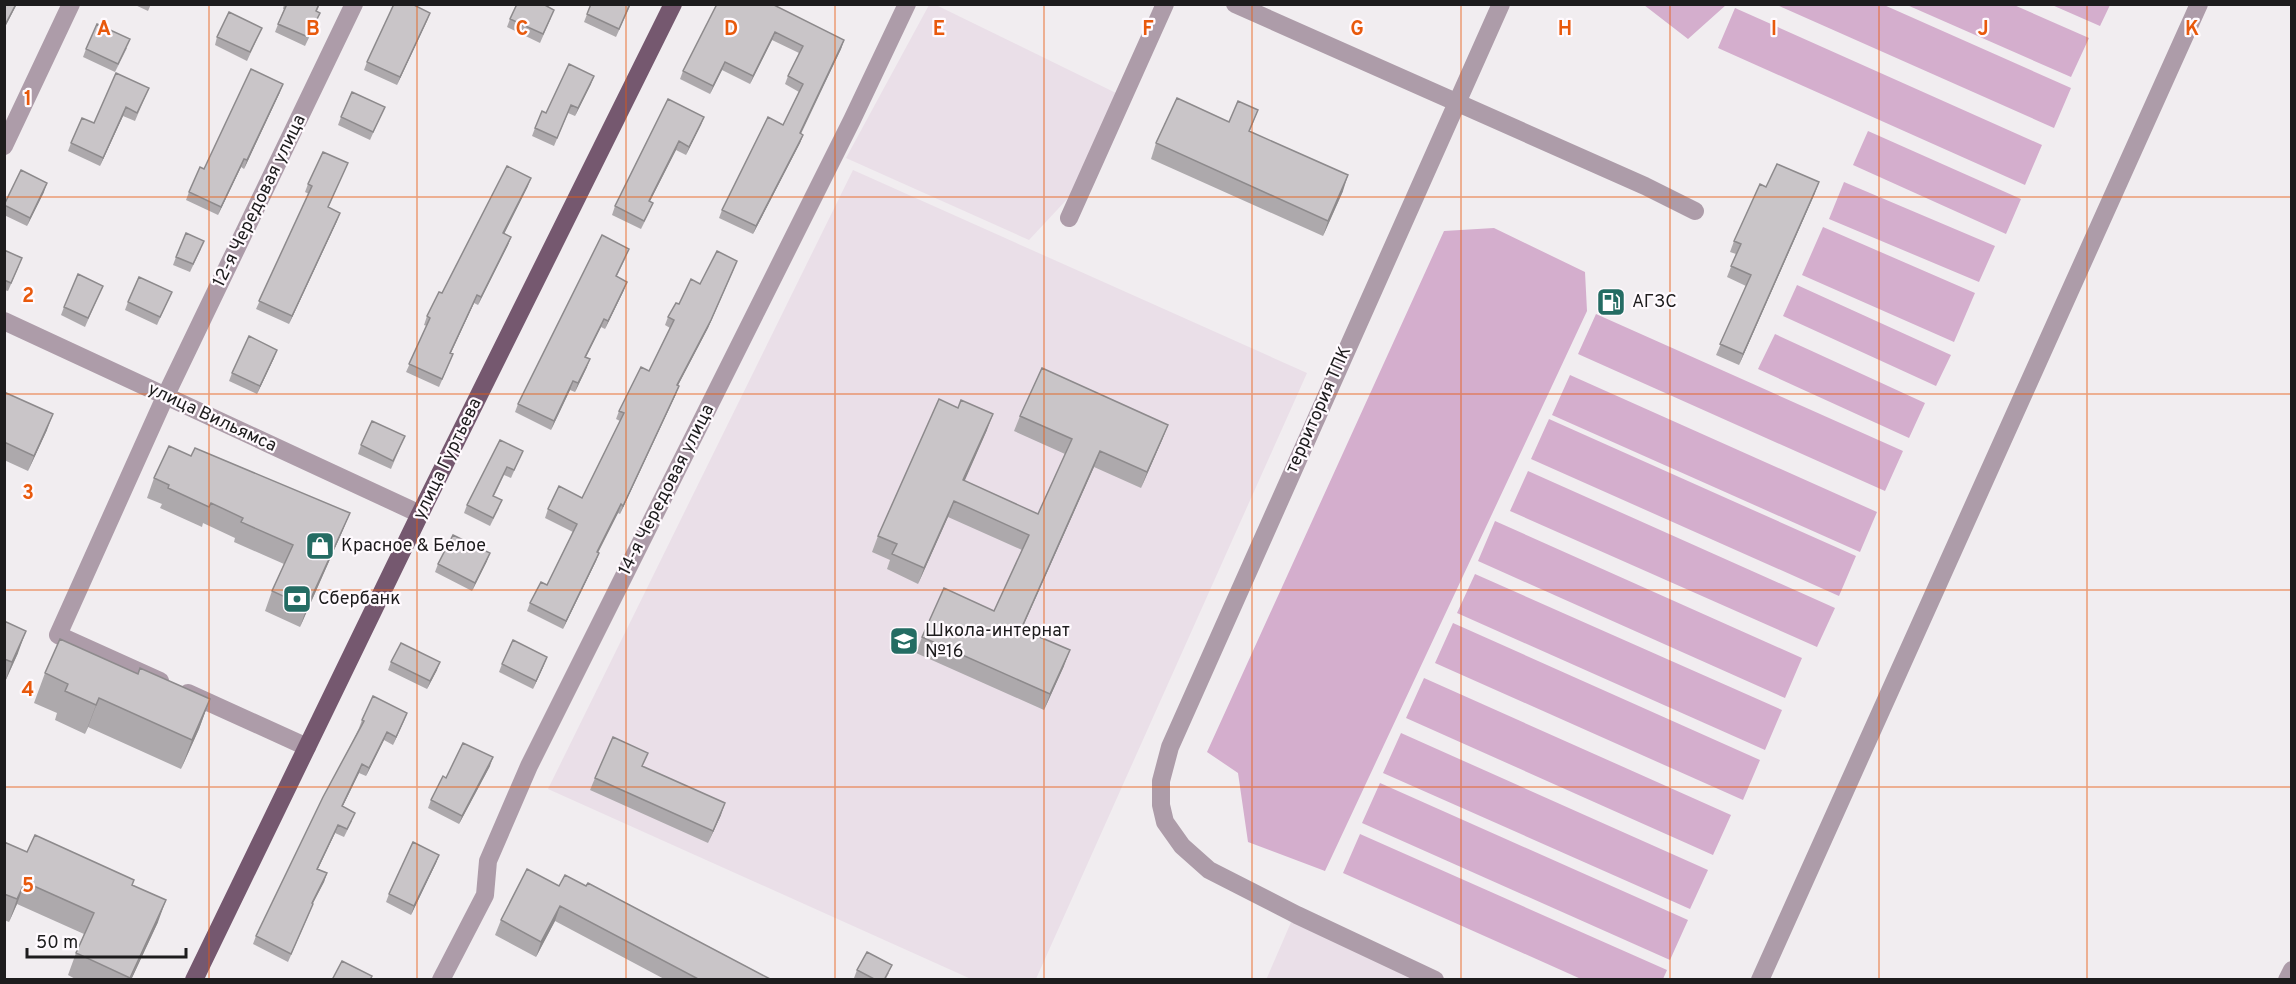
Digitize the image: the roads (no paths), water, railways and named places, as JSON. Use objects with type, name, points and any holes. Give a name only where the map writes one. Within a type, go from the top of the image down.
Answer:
[{"type":"main road","name":"улица Гуртьева","points":[[194,980],[420,514],[673,4]]},
{"type":"street","points":[[4,146],[71,4]]},
{"type":"street","name":"12-я Чередовая улица","points":[[307,747],[58,635],[165,397],[354,4]]},
{"type":"street","name":"14-я Чередовая улица","points":[[441,980],[485,895],[488,861],[529,766],[847,131],[907,4]]},
{"type":"street","points":[[1069,218],[1165,4]]},
{"type":"street","points":[[1235,4],[1645,186],[1695,211]]},
{"type":"street","name":"территория ТПК","points":[[1435,980],[1297,915],[1209,870],[1182,846],[1165,822],[1161,805],[1161,781],[1170,747],[1501,4]]},
{"type":"street","points":[[1760,980],[2199,4]]},
{"type":"street","name":"улица Вильямса","points":[[4,321],[420,514]]},
{"type":"street","points":[[2287,980],[2292,970]]},
{"type":"place","name":"АГЗС","points":[[1611,302]]},
{"type":"place","name":"Красное & Белое","points":[[320,546]]},
{"type":"place","name":"Сбербанк","points":[[297,599]]},
{"type":"place","name":"Школа-интернат №16","points":[[904,641]]}]
